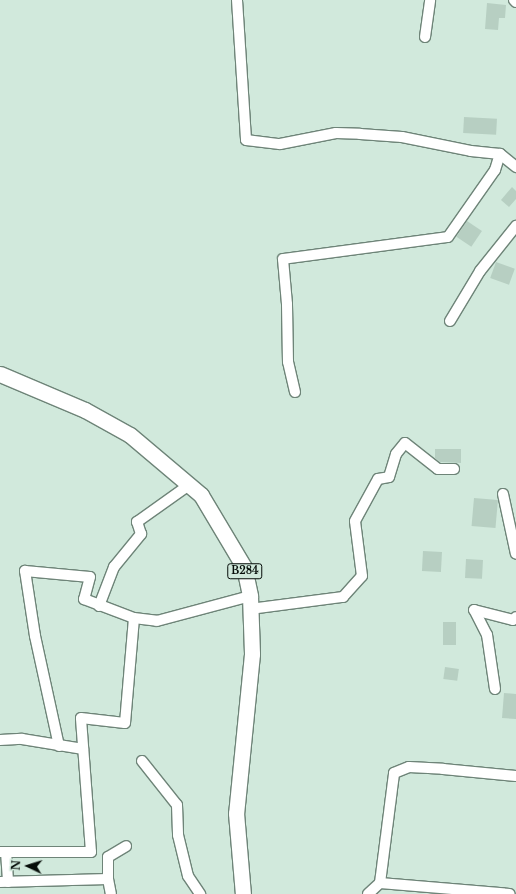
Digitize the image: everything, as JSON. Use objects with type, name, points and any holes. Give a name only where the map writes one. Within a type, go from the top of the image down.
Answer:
[{"type":"main road","name":"B284","points":[[0,374],[85,410],[130,435],[201,495],[244,567],[250,602],[252,654],[236,814],[243,894]]},
{"type":"street","points":[[237,0],[246,140],[280,144],[336,133],[402,137],[472,151],[500,154],[516,167]]},
{"type":"street","points":[[425,37],[430,0]]},
{"type":"street","points":[[295,392],[288,362],[287,304],[283,259],[448,237],[495,170],[500,154]]},
{"type":"street","points":[[450,321],[480,271],[516,226]]},
{"type":"street","points":[[59,746],[35,636],[25,571],[90,577],[84,599],[99,606],[134,618],[157,621],[250,602],[342,597],[362,576],[355,521],[378,479],[389,477],[396,454],[405,443],[438,469],[454,470]]},
{"type":"street","points":[[99,606],[114,567],[141,534],[137,522],[189,485]]},
{"type":"street","points":[[503,494],[516,554]]},
{"type":"street","points":[[495,689],[487,635],[474,610],[515,621]]},
{"type":"street","points":[[108,879],[4,882],[3,852],[91,852],[81,718],[126,723],[134,618]]},
{"type":"street","points":[[0,740],[22,739],[83,749]]},
{"type":"street","points":[[142,761],[177,805],[178,835],[188,876],[200,894]]},
{"type":"street","points":[[368,894],[380,883],[394,773],[409,767],[443,768],[516,776]]},
{"type":"street","points":[[111,894],[108,879],[108,857],[126,846]]},
{"type":"street","points":[[380,883],[510,894]]},
{"type":"building","points":[[487,3],[506,5],[505,18],[499,18],[498,30],[485,29]]},
{"type":"building","points":[[464,117],[497,119],[496,135],[463,133]]},
{"type":"building","points":[[512,187],[516,191],[516,199],[509,207],[501,200]]},
{"type":"building","points":[[467,221],[482,231],[471,247],[456,237]]},
{"type":"building","points":[[496,262],[515,269],[509,285],[490,278]]},
{"type":"building","points":[[435,449],[461,449],[461,463],[440,462],[435,458]]},
{"type":"building","points":[[474,498],[498,500],[495,528],[472,526]]},
{"type":"building","points":[[423,551],[442,552],[441,572],[422,571]]},
{"type":"building","points":[[466,559],[483,560],[482,579],[465,578]]},
{"type":"building","points":[[443,622],[456,622],[456,645],[443,645]]},
{"type":"building","points":[[445,667],[459,669],[457,681],[443,679]]},
{"type":"building","points":[[504,693],[516,694],[516,719],[502,718]]}]
